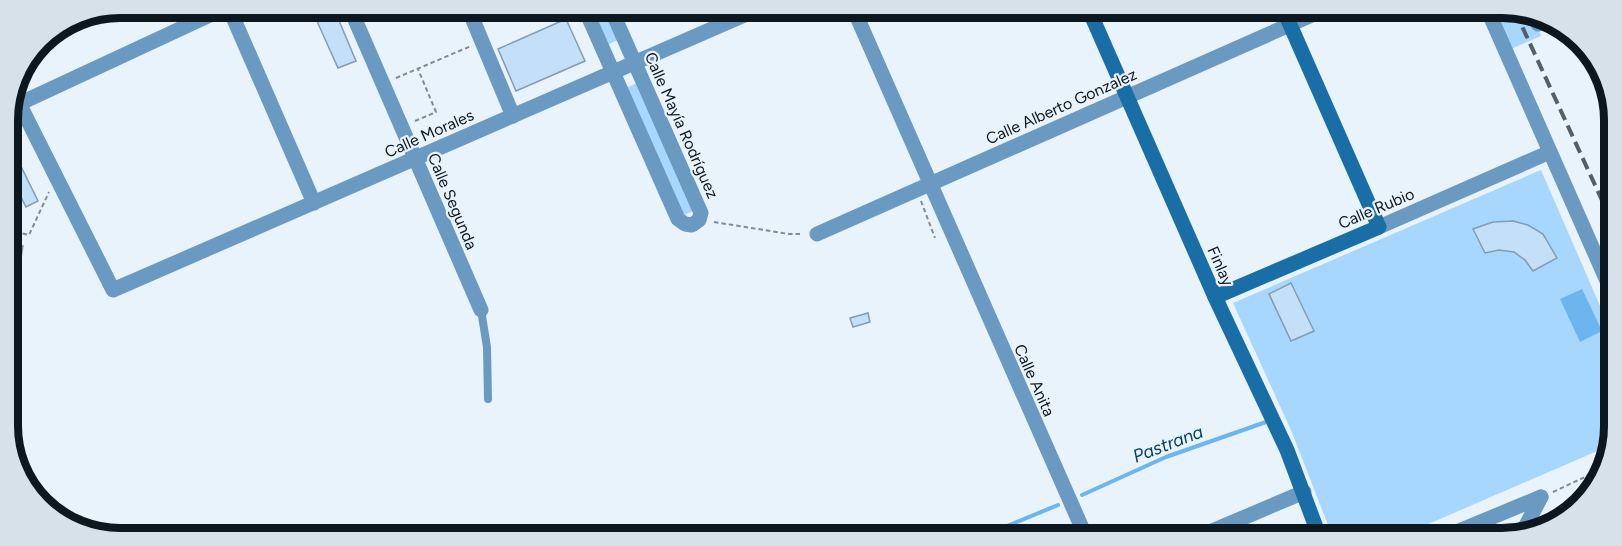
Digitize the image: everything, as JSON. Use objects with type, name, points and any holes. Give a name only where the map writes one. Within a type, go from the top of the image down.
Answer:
[{"type":"street","points":[[20,103],[205,18]]},
{"type":"street","points":[[231,18],[314,202]]},
{"type":"street","name":"Calle Segunda","points":[[354,18],[481,310]]},
{"type":"street","points":[[472,18],[513,116]]},
{"type":"street","name":"Calle Mayía Rodríguez","points":[[589,18],[678,219],[685,224],[693,225],[699,220],[701,213],[615,18]]},
{"type":"street","name":"Calle Morales","points":[[56,178],[113,290],[738,18]]},
{"type":"street","name":"Calle Anita","points":[[857,18],[1082,528]]},
{"type":"street","name":"Finlay","points":[[1092,18],[1215,297],[1283,441],[1317,528]]},
{"type":"street","points":[[1287,18],[1379,226]]},
{"type":"street","name":"Calle Alberto Gonzalez","points":[[817,234],[1127,97],[1287,18]]},
{"type":"street","points":[[1491,18],[1604,274]]},
{"type":"street","points":[[18,111],[56,178]]},
{"type":"street","name":"Calle Rubio","points":[[1215,297],[1550,152]]},
{"type":"street","points":[[1219,528],[1304,492]]},
{"type":"street","points":[[1527,524],[1541,497]]},
{"type":"street","points":[[1466,528],[1541,497]]},
{"type":"lane","points":[[481,310],[487,347],[488,399]]},
{"type":"path","points":[[382,83],[482,42]]},
{"type":"path","points":[[401,127],[436,112],[418,69]]},
{"type":"path","points":[[18,232],[29,235],[56,178]]},
{"type":"path","points":[[699,220],[789,234],[817,234]]},
{"type":"path","points":[[1541,497],[1592,474]]},
{"type":"shaded area","points":[[595,18],[608,18],[618,40],[607,45]]},
{"type":"shaded area","points":[[1498,18],[1536,24],[1541,36],[1511,49]]},
{"type":"shaded area","points":[[637,83],[693,211],[682,216],[626,88]]},
{"type":"shaded area","points":[[1541,170],[1604,315],[1604,426],[1601,449],[1419,528],[1329,528],[1291,430],[1233,303]]},
{"type":"shaded area","points":[[1582,289],[1602,331],[1580,342],[1560,299]]},
{"type":"building","points":[[338,18],[356,61],[338,68],[316,19]]},
{"type":"building","points":[[566,19],[585,61],[516,91],[498,49]]},
{"type":"building","points":[[18,160],[38,201],[26,207],[18,191]]},
{"type":"building","points":[[1513,221],[1528,225],[1543,234],[1557,258],[1533,271],[1525,260],[1514,252],[1499,250],[1485,253],[1473,229],[1493,222]]},
{"type":"building","points":[[18,245],[23,246],[18,277]]},
{"type":"building","points":[[1291,283],[1314,331],[1291,341],[1269,294]]},
{"type":"building","points":[[868,313],[870,322],[853,327],[850,318]]},
{"type":"waterway","name":"Pastrana","points":[[1082,495],[1166,457],[1266,422]]},
{"type":"waterway","name":"Pastrana","points":[[976,528],[1007,526],[1058,505]]},
{"type":"railway","points":[[1519,20],[1604,205]]}]
